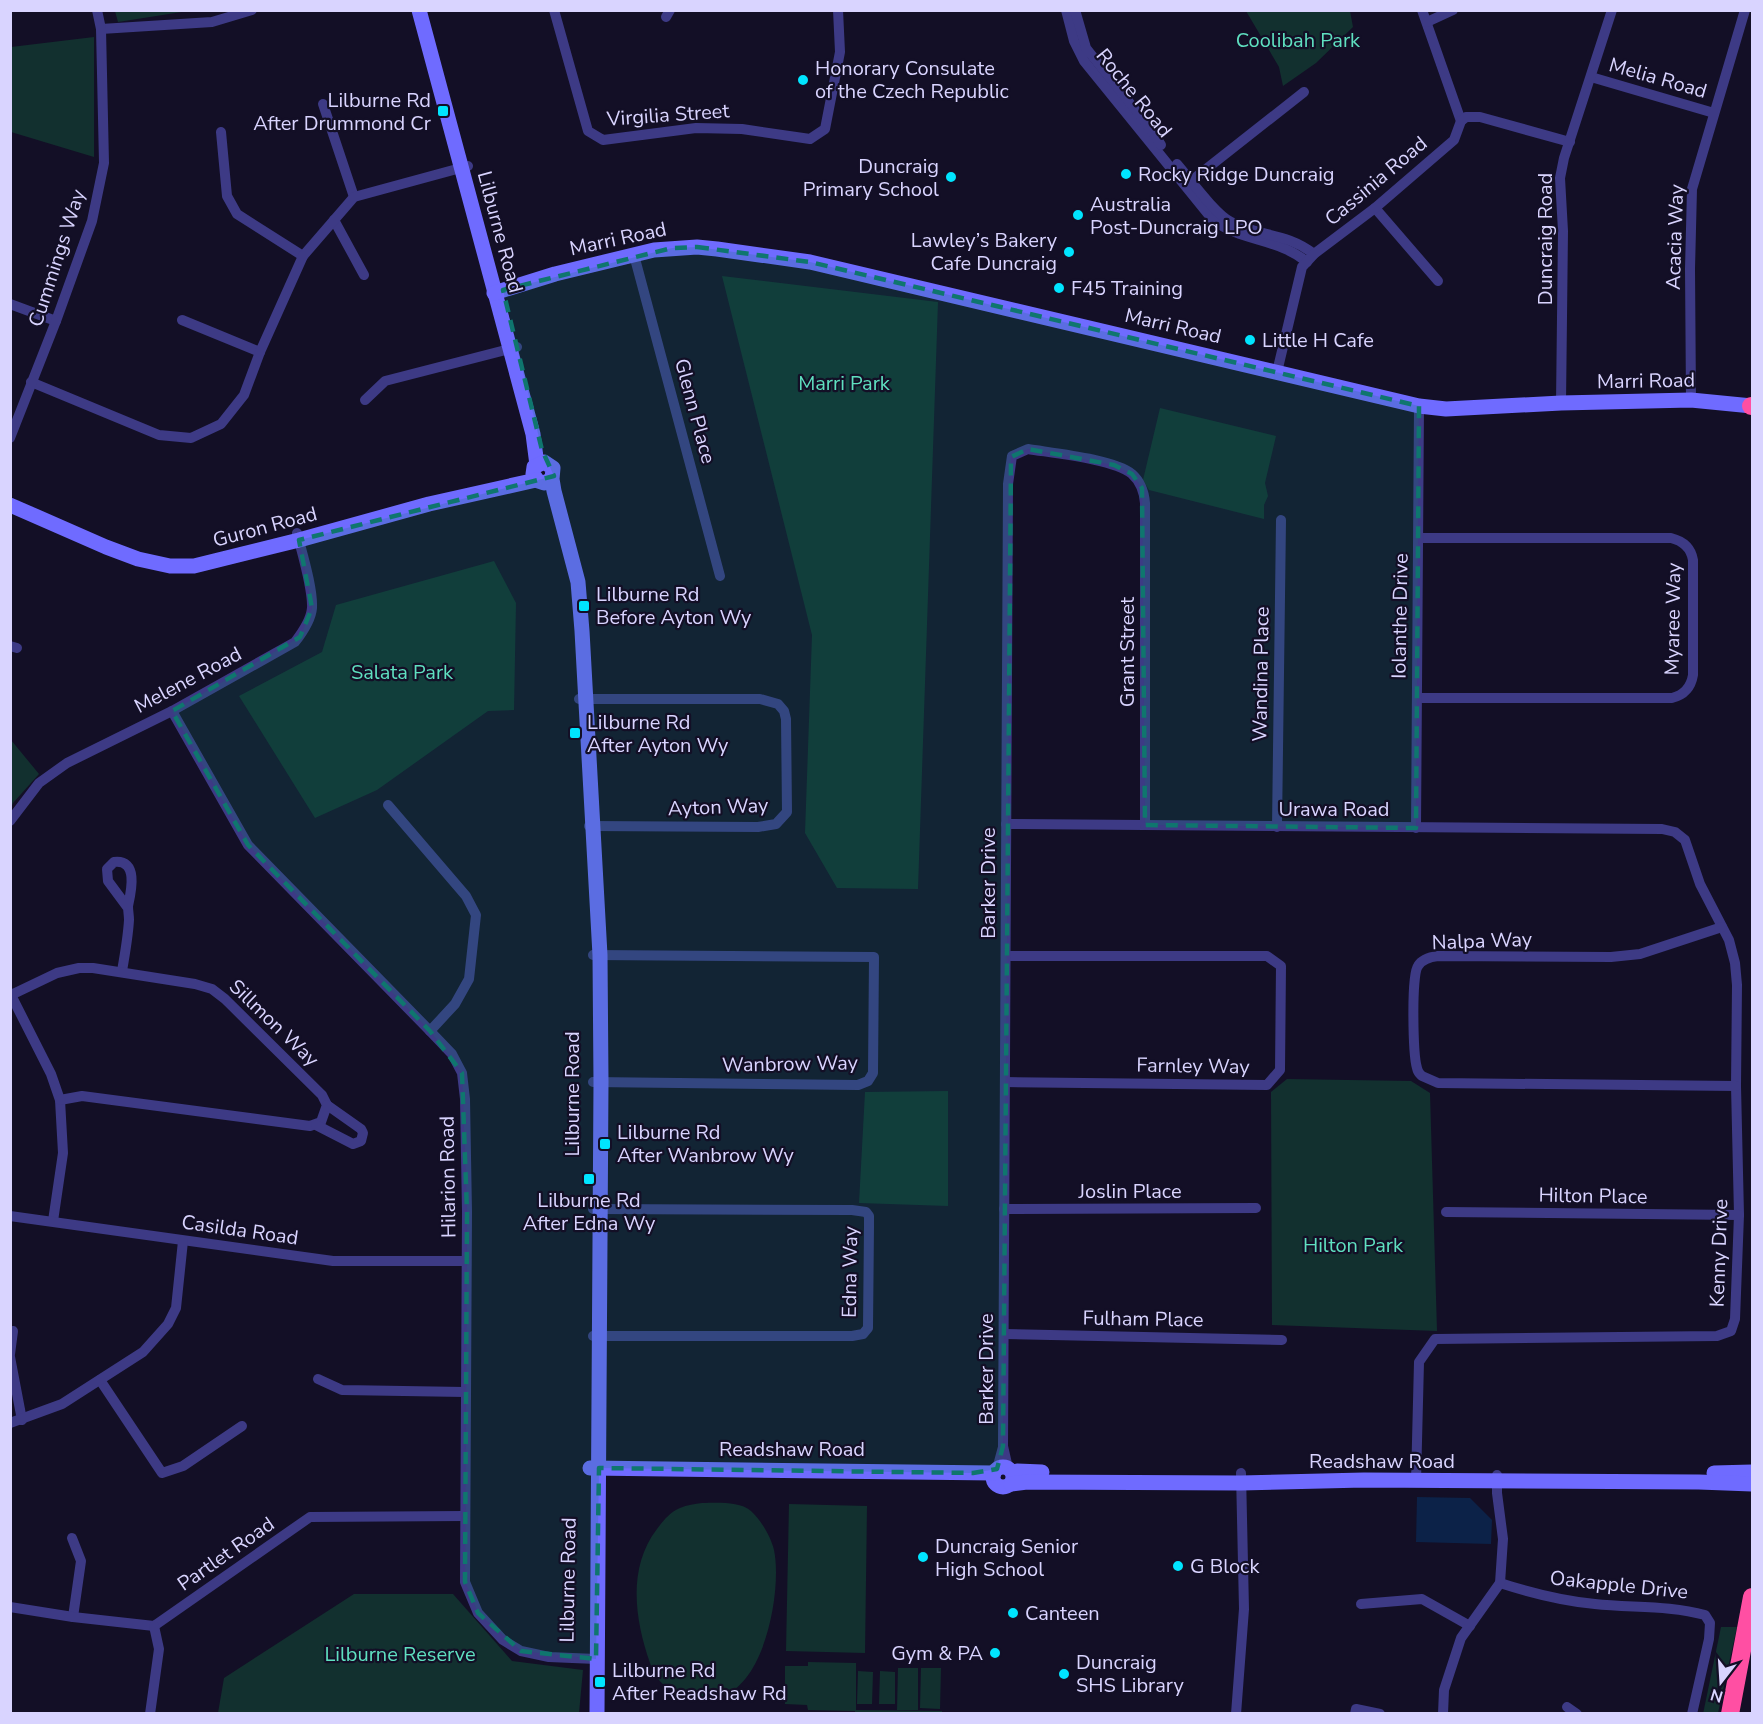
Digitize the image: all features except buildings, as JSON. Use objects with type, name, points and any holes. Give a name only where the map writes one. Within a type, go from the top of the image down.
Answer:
[{"type":"highway","points":[[1730,1713],[1752,1597]]},
{"type":"street","name":"Cummings Way","points":[[10,438],[56,321],[92,220],[104,163],[98,10]]},
{"type":"street","points":[[100,29],[212,22],[252,10]]},
{"type":"street","name":"Lilburne Road","points":[[419,10],[499,292],[541,472],[578,582],[596,955],[595,1473],[589,1713]]},
{"type":"street","name":"Lilburne Road","points":[[428,10],[465,167]]},
{"type":"street","name":"Virgilia Street","points":[[554,10],[588,130],[603,140],[696,129],[742,129],[810,139],[825,129],[827,121],[840,52],[838,10]]},
{"type":"street","name":"Roche Road","points":[[1066,10],[1080,54],[1167,162],[1224,218],[1240,226],[1283,237],[1305,247],[1311,258]]},
{"type":"street","name":"Roche Road","points":[[1075,10],[1086,48],[1152,130],[1168,158],[1167,162]]},
{"type":"street","points":[[1422,10],[1461,121],[1466,117],[1480,117],[1570,142]]},
{"type":"street","points":[[1427,22],[1453,10]]},
{"type":"street","name":"Duncraig Road","points":[[1561,403],[1563,243],[1560,178],[1564,158],[1612,10]]},
{"type":"street","name":"Acacia Way","points":[[1691,400],[1692,189],[1745,10]]},
{"type":"street","name":"Melia Road","points":[[1591,77],[1714,113]]},
{"type":"street","points":[[1188,182],[1304,92]]},
{"type":"street","points":[[323,105],[354,197]]},
{"type":"street","name":"Cassinia Road","points":[[1311,258],[1375,208],[1454,140],[1461,121]]},
{"type":"street","points":[[221,132],[227,196],[237,214],[303,256]]},
{"type":"street","name":"Roche Road","points":[[1160,143],[1188,182]]},
{"type":"street","points":[[31,382],[159,435],[191,438],[221,424],[244,395],[260,352],[303,256],[354,197],[465,167]]},
{"type":"street","points":[[1375,208],[1438,281]]},
{"type":"street","points":[[334,220],[364,275]]},
{"type":"street","name":"Marri Road","points":[[499,292],[555,274],[654,250],[697,247],[810,262],[1419,406],[1446,409],[1691,400],[1752,403]]},
{"type":"street","name":"Glenn Place","points":[[634,255],[720,576]]},
{"type":"street","points":[[1277,372],[1300,275],[1311,258]]},
{"type":"street","points":[[10,304],[56,321]]},
{"type":"street","points":[[182,320],[260,352]]},
{"type":"street","points":[[365,400],[385,381],[513,347]]},
{"type":"street","name":"Iolanthe Drive","points":[[1416,828],[1419,406]]},
{"type":"street","name":"Barker Drive","points":[[1003,1475],[1008,484],[1010,461],[1017,453],[1028,449],[1114,465],[1132,474],[1138,481]]},
{"type":"street","name":"Guron Road","points":[[10,506],[122,554],[147,562],[170,566],[203,565],[541,472]]},
{"type":"street","name":"Grant Street","points":[[1138,481],[1145,503],[1145,825]]},
{"type":"street","name":"Guron Road","points":[[10,497],[134,550],[164,557],[200,556],[298,537]]},
{"type":"street","name":"Wandina Place","points":[[1277,827],[1281,520]]},
{"type":"street","name":"Melene Road","points":[[10,821],[25,799],[51,773],[91,749],[172,711],[282,651],[300,637],[312,608],[298,537]]},
{"type":"street","name":"Myaree Way","points":[[1417,698],[1672,698],[1685,692],[1693,675],[1693,560],[1688,548],[1677,539],[1419,538]]},
{"type":"street","name":"Ayton Way","points":[[582,699],[760,699],[778,704],[784,711],[788,729],[787,812],[776,824],[758,827],[589,826]]},
{"type":"street","name":"Hilarion Road","points":[[172,711],[248,845],[452,1054],[462,1073],[465,1110],[466,1261],[465,1582],[478,1613],[503,1640],[521,1651],[549,1657],[592,1659]]},
{"type":"street","points":[[388,805],[466,896],[476,915],[469,979],[455,1004],[430,1031]]},
{"type":"street","name":"Urawa Road","points":[[1006,824],[1662,829]]},
{"type":"street","name":"Kenny Drive","points":[[1416,1477],[1419,1362],[1435,1339],[1717,1336],[1731,1331],[1735,1319],[1739,1215],[1735,963],[1729,940],[1700,884],[1685,840],[1675,832],[1662,829]]},
{"type":"street","points":[[123,971],[129,920],[128,908]]},
{"type":"street","name":"Nalpa Way","points":[[1722,927],[1659,948],[1626,956],[1596,958],[1438,956],[1427,958],[1418,965],[1414,975],[1413,1022],[1416,1064],[1422,1076],[1438,1083],[1736,1086]]},
{"type":"street","name":"Wanbrow Way","points":[[596,955],[874,957],[873,1073],[868,1081],[858,1085],[597,1082]]},
{"type":"street","name":"Farnley Way","points":[[1005,1082],[1267,1085],[1280,1070],[1281,966],[1267,956],[1006,956]]},
{"type":"street","name":"Sillmon Way","points":[[11,994],[67,970],[93,968],[123,971],[213,989],[322,1095],[327,1105],[361,1129],[363,1137],[361,1141],[353,1144],[316,1125],[290,1124],[82,1096],[60,1100]]},
{"type":"street","points":[[11,994],[51,1074],[60,1100],[63,1154],[53,1221]]},
{"type":"street","points":[[316,1125],[324,1117],[327,1105]]},
{"type":"street","name":"Joslin Place","points":[[1004,1209],[1256,1208]]},
{"type":"street","name":"Edna Way","points":[[596,1209],[852,1210],[866,1212],[869,1216],[868,1328],[863,1334],[852,1336],[596,1336]]},
{"type":"street","name":"Hilton Place","points":[[1446,1212],[1739,1215]]},
{"type":"street","name":"Casilda Road","points":[[10,1216],[333,1261],[466,1261]]},
{"type":"street","points":[[10,1423],[62,1404],[143,1352],[168,1324],[176,1308],[183,1241]]},
{"type":"street","points":[[13,1331],[10,1356],[22,1420]]},
{"type":"street","name":"Fulham Place","points":[[1004,1334],[1282,1340]]},
{"type":"street","points":[[318,1379],[342,1390],[465,1392]]},
{"type":"street","points":[[100,1380],[162,1473],[183,1466],[242,1426]]},
{"type":"street","name":"Readshaw Road","points":[[595,1473],[1003,1475],[1017,1471],[1241,1478],[1416,1477],[1752,1484]]},
{"type":"street","name":"Readshaw Road","points":[[1497,1478],[1752,1472]]},
{"type":"street","points":[[1236,1713],[1244,1609],[1241,1478]]},
{"type":"street","points":[[1443,1713],[1444,1690],[1461,1638],[1500,1583],[1503,1539],[1497,1478]]},
{"type":"street","name":"Partlet Road","points":[[154,1626],[309,1517],[464,1516]]},
{"type":"street","points":[[72,1538],[81,1561],[73,1617]]},
{"type":"street","name":"Oakapple Drive","points":[[1500,1583],[1540,1595],[1583,1602],[1688,1610],[1705,1615],[1710,1623],[1708,1639],[1692,1713]]},
{"type":"street","points":[[1361,1604],[1422,1599],[1470,1626]]},
{"type":"street","points":[[10,1606],[73,1617],[154,1626],[159,1649],[150,1713]]},
{"type":"street","name":"Lilburne Road","points":[[592,1659],[597,1713]]},
{"type":"street","points":[[1567,1707],[1577,1713]]},
{"type":"street","points":[[1355,1713],[1356,1709],[1380,1713]]},
{"type":"highlighted area","points":[[697,247],[810,262],[1419,406],[1416,828],[1145,825],[1142,488],[1132,474],[1114,465],[1028,449],[1011,457],[1003,1446],[997,1469],[973,1473],[599,1468],[596,1659],[521,1651],[478,1613],[465,1582],[467,1212],[462,1073],[430,1031],[248,845],[172,711],[300,637],[312,608],[299,540],[554,476],[542,450],[503,290],[672,248]]},
{"type":"green space","points":[[115,10],[188,11],[118,22]]},
{"type":"green space","name":"Coolibah Park","points":[[1246,11],[1350,11],[1353,27],[1316,63],[1283,86],[1279,67]]},
{"type":"green space","points":[[94,37],[94,157],[11,132],[11,47]]},
{"type":"green space","name":"Marri Park","points":[[722,276],[938,302],[918,889],[837,888],[805,833],[812,635]]},
{"type":"green space","points":[[1160,408],[1276,436],[1265,483],[1268,496],[1264,505],[1264,519],[1149,490],[1143,480]]},
{"type":"green space","name":"Salata Park","points":[[494,561],[516,603],[514,710],[488,711],[377,790],[315,818],[239,696],[322,652],[336,605]]},
{"type":"green space","points":[[11,740],[39,774],[11,808]]},
{"type":"green space","name":"Hilton Park","points":[[1287,1079],[1411,1081],[1430,1093],[1437,1331],[1272,1325],[1271,1092]]},
{"type":"green space","points":[[948,1091],[948,1206],[859,1203],[865,1092]]},
{"type":"green space","points":[[702,1503],[734,1504],[751,1511],[771,1540],[776,1566],[776,1586],[768,1630],[752,1670],[740,1685],[726,1694],[711,1697],[678,1692],[659,1680],[652,1669],[645,1646],[637,1594],[641,1560],[647,1544],[657,1529],[676,1510]]},
{"type":"green space","points":[[789,1504],[867,1506],[865,1653],[786,1651]]},
{"type":"green space","name":"Lilburne Reserve","points":[[354,1594],[453,1594],[512,1661],[583,1670],[579,1713],[218,1713],[224,1678]]},
{"type":"green space","points":[[1721,1627],[1737,1627],[1718,1713],[1703,1714]]},
{"type":"green space","points":[[808,1662],[856,1663],[856,1710],[942,1711],[942,1713],[855,1713],[855,1711],[808,1710],[807,1705],[785,1704],[785,1666],[808,1666]]},
{"type":"green space","points":[[898,1668],[918,1668],[918,1710],[897,1710]]},
{"type":"green space","points":[[921,1668],[941,1668],[940,1709],[920,1708]]},
{"type":"green space","points":[[858,1671],[873,1672],[872,1704],[857,1704]]},
{"type":"green space","points":[[880,1671],[895,1672],[895,1704],[879,1704]]},
{"type":"water","points":[[1417,1497],[1470,1498],[1492,1520],[1491,1544],[1416,1542]]},
{"type":"place","name":"Honorary Consulate of the Czech Republic","points":[[803,80]]},
{"type":"place","name":"Lilburne Rd After Drummond Cr","points":[[443,111]]},
{"type":"place","name":"Rocky Ridge Duncraig","points":[[1126,174]]},
{"type":"place","name":"Duncraig Primary School","points":[[951,177]]},
{"type":"place","name":"Australia Post-Duncraig LPO","points":[[1078,215]]},
{"type":"place","name":"Lawley’s Bakery Cafe Duncraig","points":[[1069,252]]},
{"type":"place","name":"F45 Training","points":[[1059,288]]},
{"type":"place","name":"Little H Cafe","points":[[1250,340]]},
{"type":"place","name":"Lilburne Rd Before Ayton Wy","points":[[584,606]]},
{"type":"place","name":"Lilburne Rd After Ayton Wy","points":[[575,733]]},
{"type":"place","name":"Lilburne Rd After Wanbrow Wy","points":[[605,1144]]},
{"type":"place","name":"Lilburne Rd After Edna Wy","points":[[589,1179]]},
{"type":"place","name":"Duncraig Senior High School","points":[[923,1557]]},
{"type":"place","name":"G Block","points":[[1178,1566]]},
{"type":"place","name":"Canteen","points":[[1013,1613]]},
{"type":"place","name":"Gym & PA","points":[[995,1653]]},
{"type":"place","name":"Duncraig SHS Library","points":[[1064,1674]]},
{"type":"place","name":"Lilburne Rd After Readshaw Rd","points":[[600,1682]]}]
